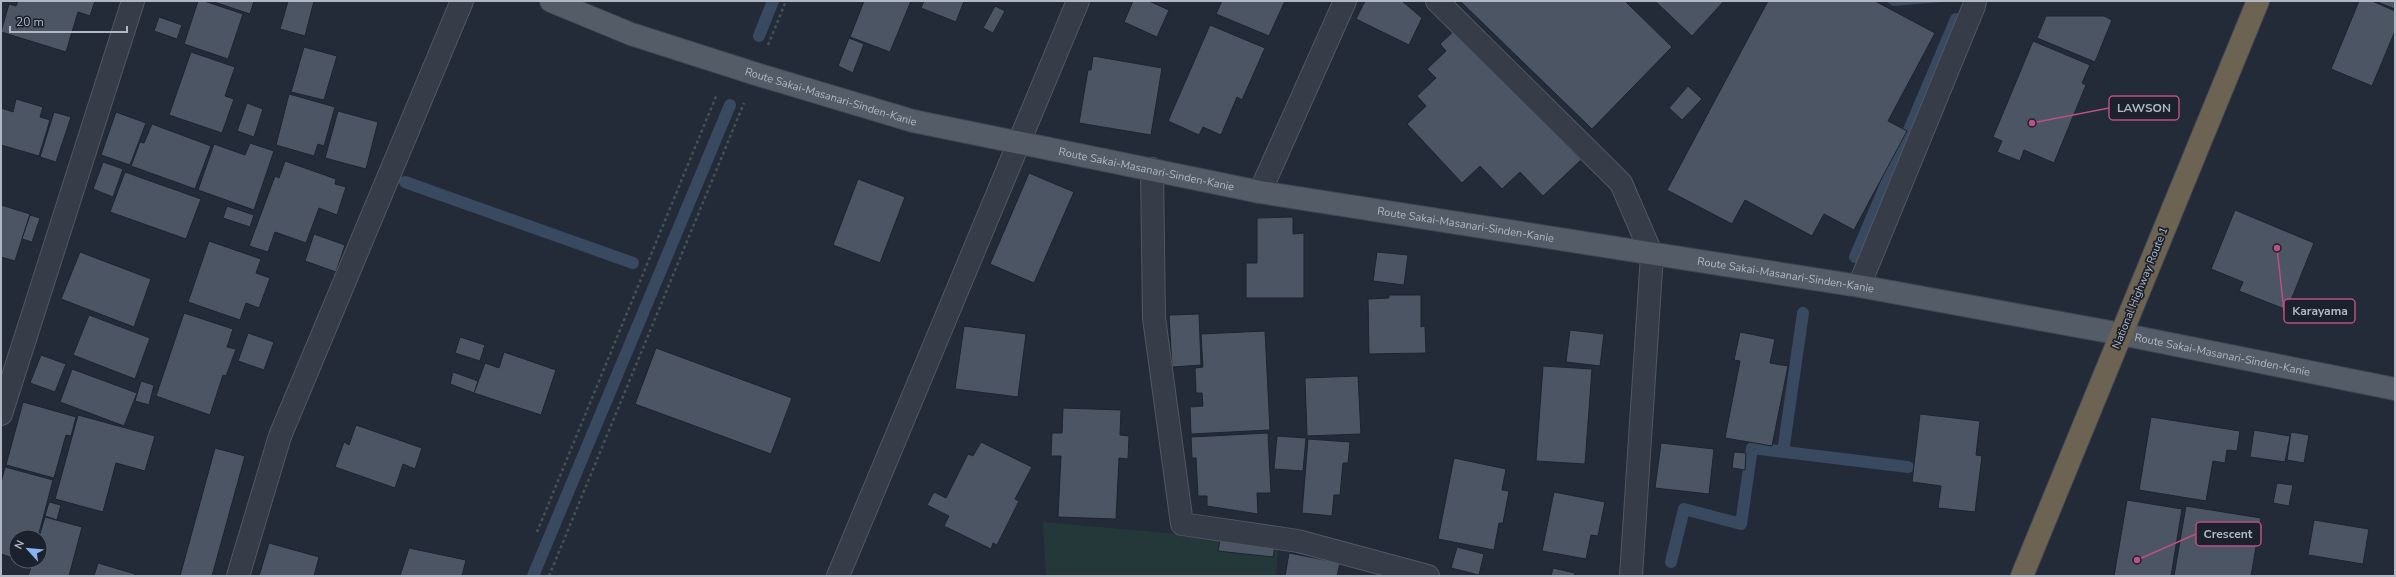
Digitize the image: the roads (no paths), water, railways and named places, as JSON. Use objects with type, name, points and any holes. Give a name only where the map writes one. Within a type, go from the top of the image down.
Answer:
[{"type":"highway","name":"National Highway Route 1","points":[[2022,576],[2258,1]]},
{"type":"main road","name":"Route Sakai-Masanari-Sinden-Kanie","points":[[551,1],[631,34],[756,74],[913,121],[1260,192],[1652,255],[1859,286],[2121,334],[2395,389]]},
{"type":"street","points":[[1,414],[132,1]]},
{"type":"street","points":[[238,576],[280,436],[462,1]]},
{"type":"street","points":[[838,576],[1078,1]]},
{"type":"street","points":[[1260,192],[1345,1]]},
{"type":"street","points":[[1437,1],[1620,183],[1652,255],[1631,576]]},
{"type":"street","points":[[1859,286],[1974,3]]},
{"type":"street","points":[[1152,169],[1154,318],[1182,524],[1298,541],[1428,576]]},
{"type":"water","points":[[1885,1],[1954,1],[1893,6]]},
{"type":"waterway","points":[[759,36],[773,1]]},
{"type":"waterway","points":[[1855,257],[1956,19]]},
{"type":"waterway","points":[[533,576],[730,105]]},
{"type":"waterway","points":[[405,182],[633,263]]},
{"type":"waterway","points":[[1783,452],[1803,313]]},
{"type":"waterway","points":[[1671,562],[1684,509],[1741,524],[1752,448],[1908,467]]},
{"type":"place","name":"LAWSON","points":[[2032,123]]},
{"type":"place","name":"Karayama","points":[[2277,248]]},
{"type":"place","name":"Crescent","points":[[2137,560]]}]
